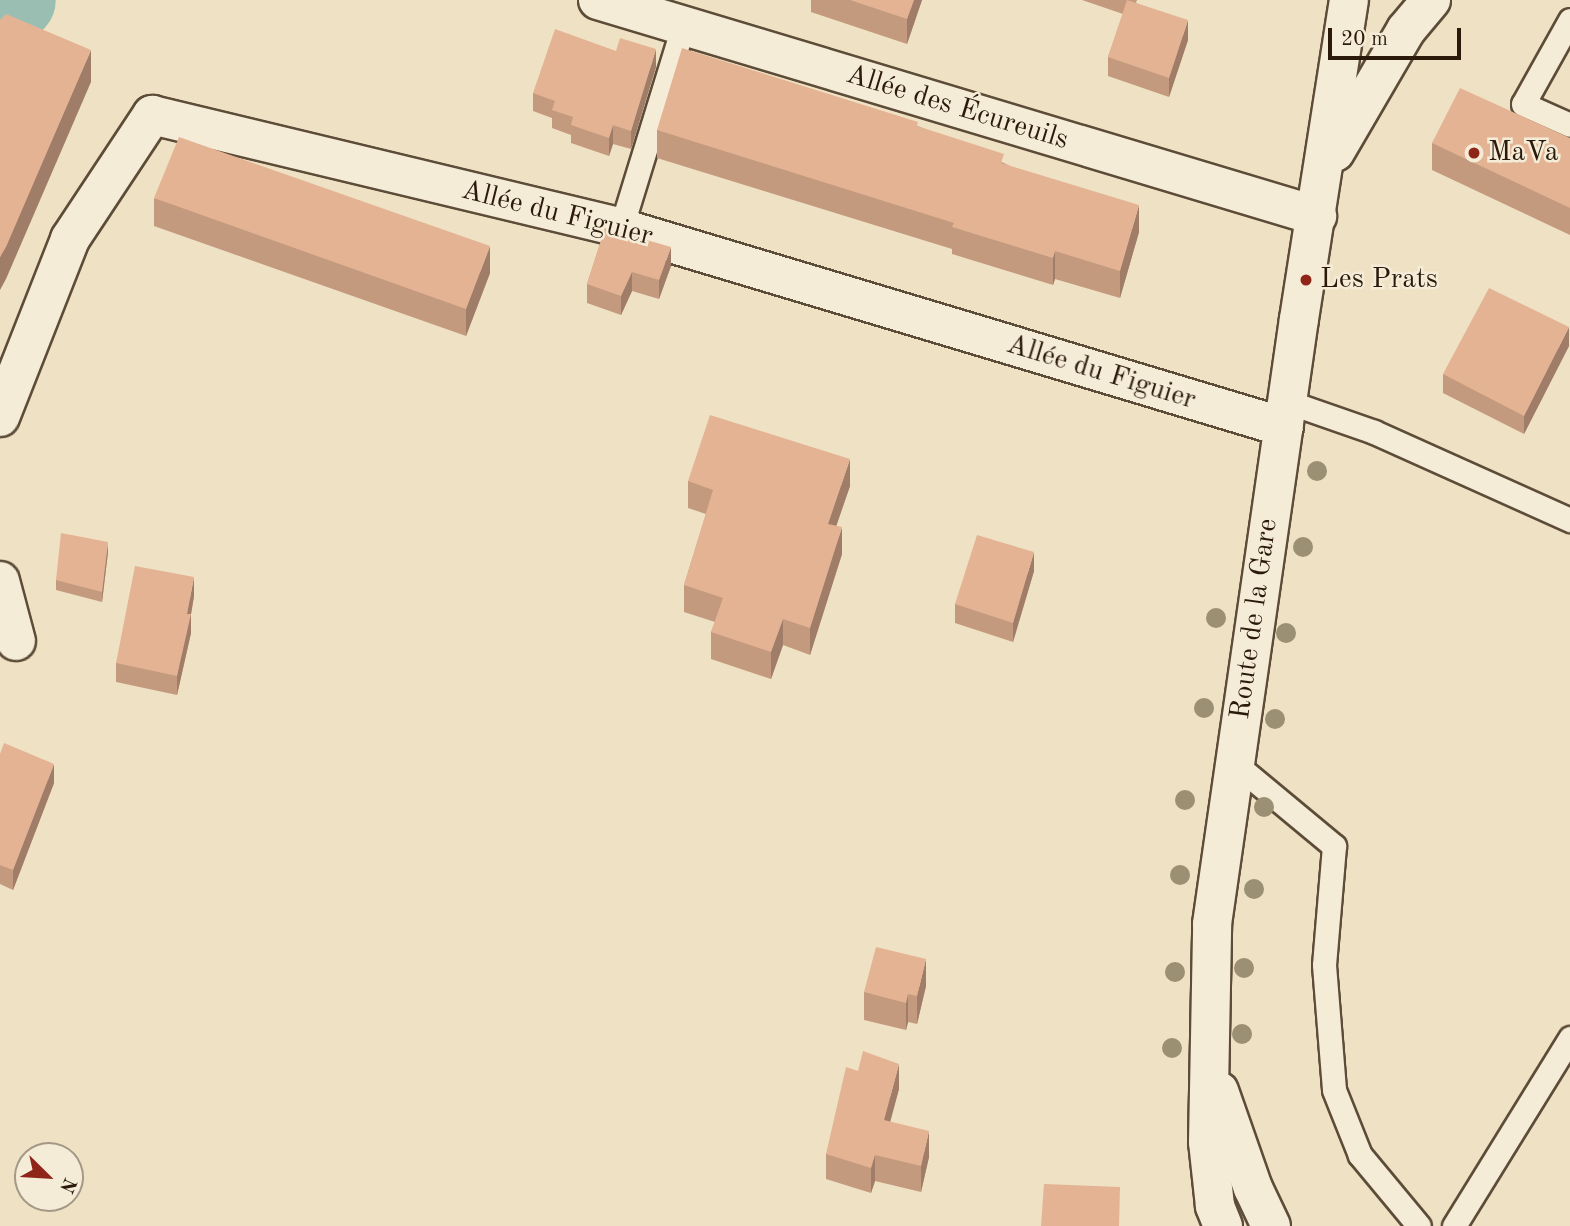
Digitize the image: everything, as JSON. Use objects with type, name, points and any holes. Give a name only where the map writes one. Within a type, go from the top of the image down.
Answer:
[{"type":"street","name":"Allée des Écureuils","points":[[597,0],[1317,216]]},
{"type":"street","name":"Route de la Gare","points":[[1223,1226],[1216,1206],[1208,1142],[1212,924],[1349,0]]},
{"type":"street","name":"Route de la Gare","points":[[1322,175],[1406,30],[1431,0]]},
{"type":"street","name":"Allée du Figuier","points":[[0,417],[70,239],[152,115],[621,228],[1286,414]]},
{"type":"street","points":[[0,580],[16,641]]},
{"type":"street","name":"Route de la Gare","points":[[1211,1064],[1234,1137],[1271,1226]]},
{"type":"lane","points":[[1570,20],[1523,104],[1570,125]]},
{"type":"lane","points":[[621,228],[683,26]]},
{"type":"lane","points":[[1286,414],[1374,432],[1570,520]]},
{"type":"lane","points":[[1234,763],[1334,846],[1324,965],[1334,1090],[1360,1155],[1419,1226]]},
{"type":"lane","points":[[1454,1226],[1570,1038]]},
{"type":"building","points":[[850,0],[914,0],[907,19]]},
{"type":"building","points":[[1127,0],[1188,20],[1169,78],[1108,57]]},
{"type":"building","points":[[6,14],[91,50],[0,257],[0,20]]},
{"type":"building","points":[[555,29],[616,51],[620,38],[656,49],[631,131],[613,125],[609,138],[571,125],[573,117],[552,110],[555,101],[533,93]]},
{"type":"building","points":[[682,48],[918,122],[917,126],[1004,154],[1001,163],[1139,205],[1120,271],[1055,251],[1053,258],[952,227],[954,223],[657,130]]},
{"type":"building","points":[[1460,88],[1570,138],[1570,208],[1432,143]]},
{"type":"building","points":[[179,137],[490,246],[466,309],[154,198]]},
{"type":"building","points":[[605,228],[671,247],[659,280],[632,272],[621,296],[587,284]]},
{"type":"building","points":[[1489,288],[1569,327],[1524,416],[1443,374]]},
{"type":"building","points":[[710,415],[850,459],[828,524],[842,527],[810,628],[783,619],[771,652],[711,632],[723,598],[684,585],[713,490],[688,481]]},
{"type":"building","points":[[61,533],[108,542],[102,592],[56,580]]},
{"type":"building","points":[[977,535],[1034,552],[1013,623],[955,604]]},
{"type":"building","points":[[135,566],[194,577],[187,614],[191,614],[177,676],[116,663]]},
{"type":"building","points":[[4,743],[54,764],[13,870],[0,865],[0,754]]},
{"type":"building","points":[[876,947],[926,959],[917,996],[908,994],[906,1003],[864,992]]},
{"type":"building","points":[[863,1051],[899,1064],[884,1120],[929,1131],[921,1166],[875,1155],[871,1168],[826,1154],[846,1067],[858,1071]]},
{"type":"building","points":[[1044,1184],[1120,1187],[1119,1226],[1041,1226]]},
{"type":"waterway","points":[[0,17],[16,0]]},
{"type":"place","name":"MaVa","points":[[1474,153]]},
{"type":"place","name":"Les Prats","points":[[1306,280]]}]
